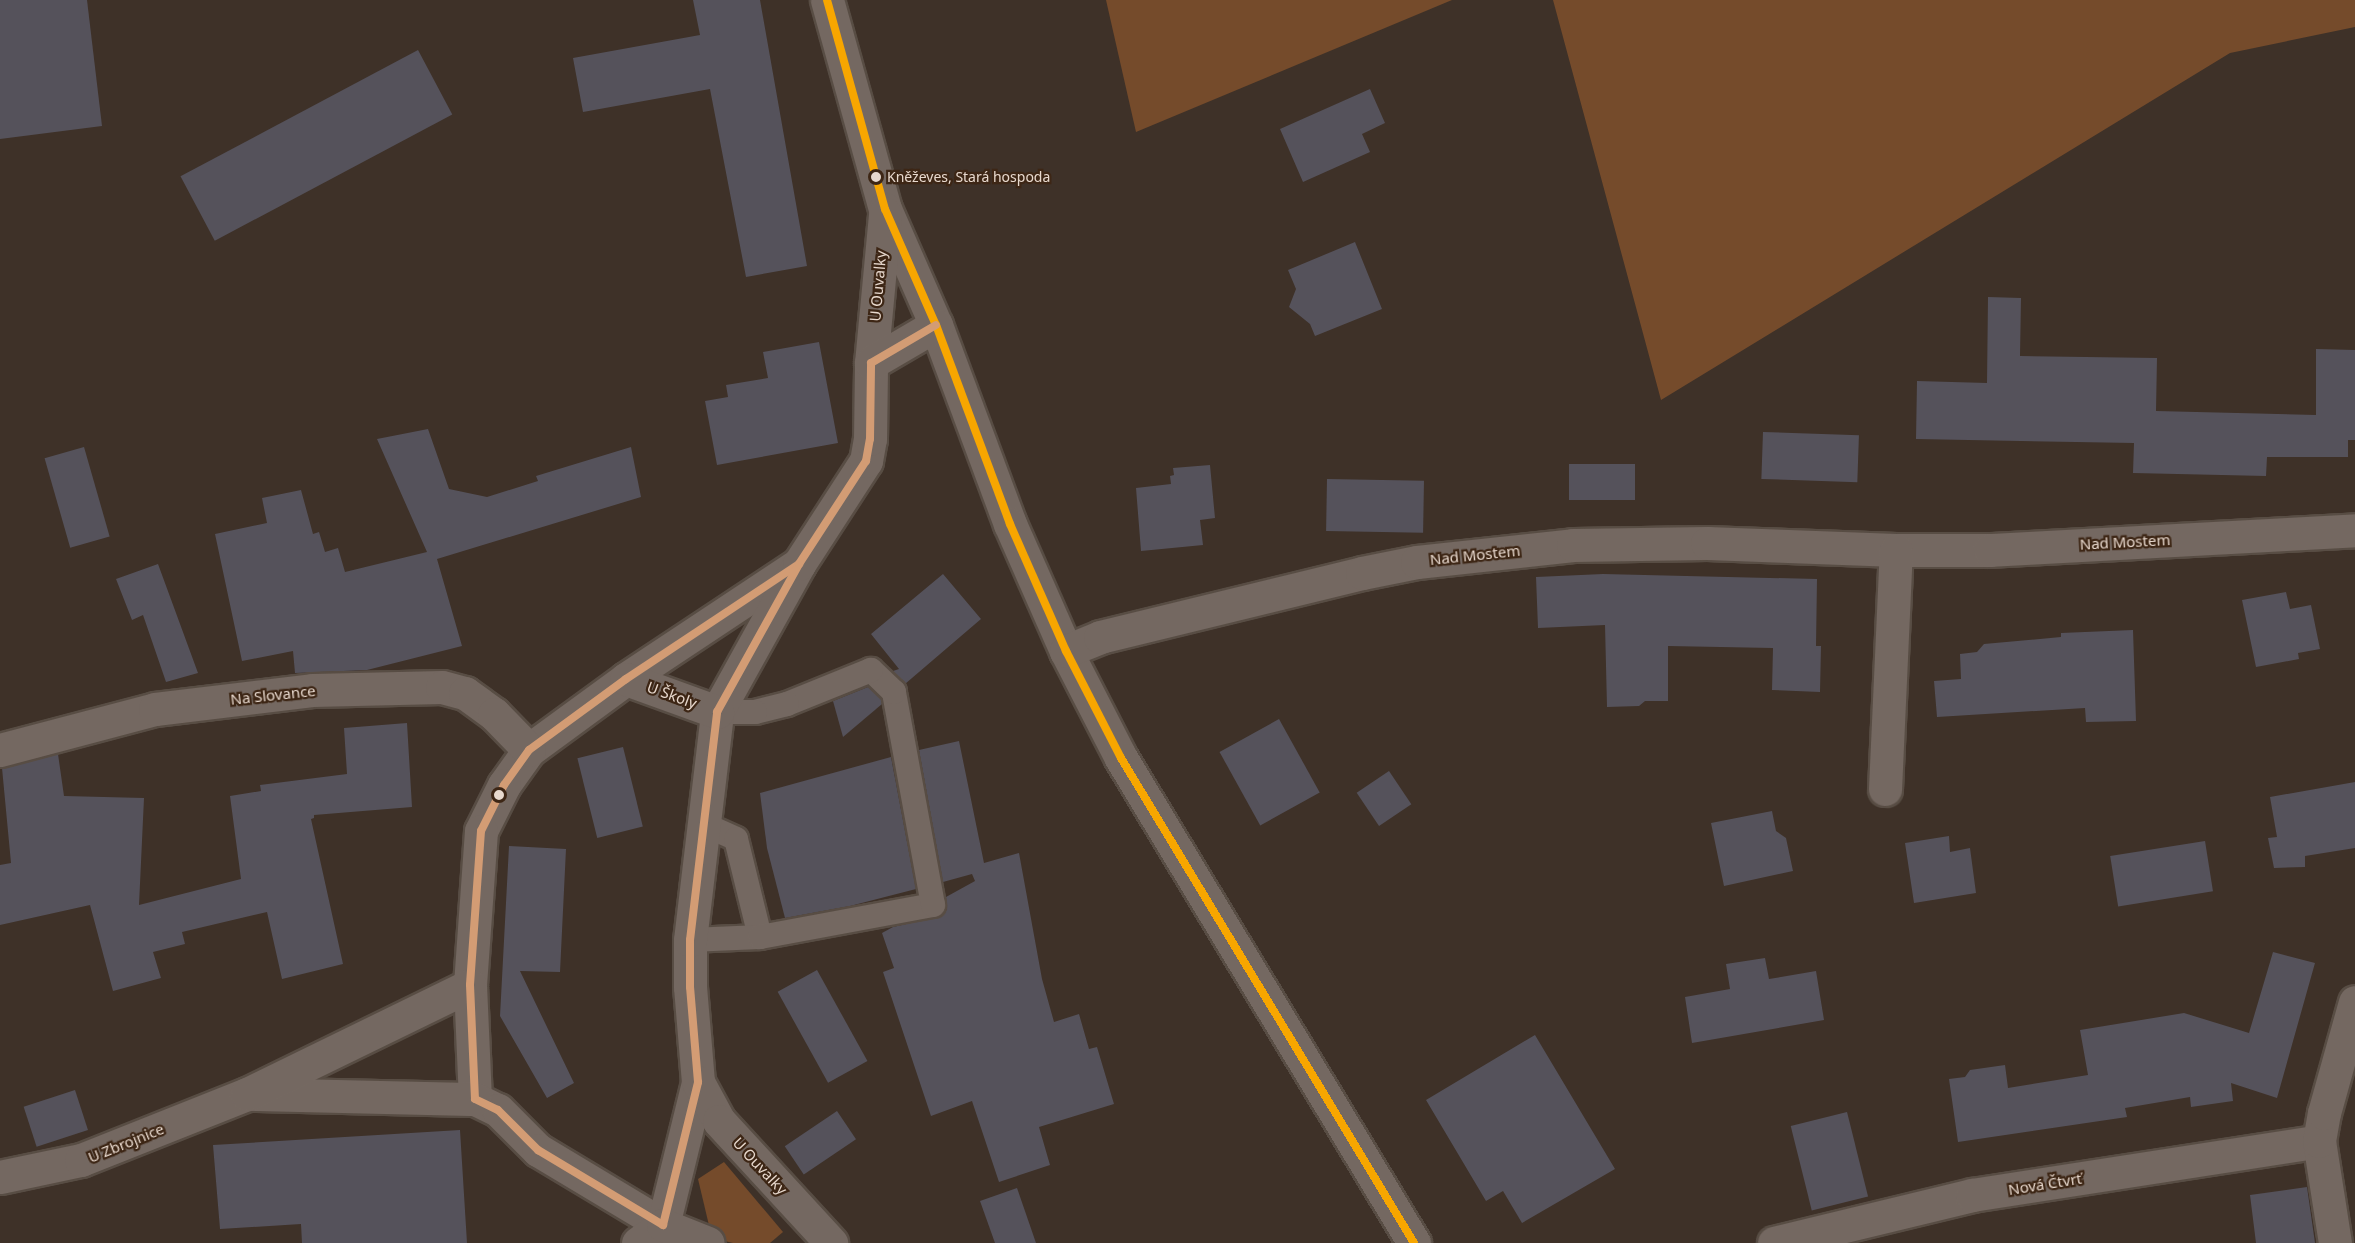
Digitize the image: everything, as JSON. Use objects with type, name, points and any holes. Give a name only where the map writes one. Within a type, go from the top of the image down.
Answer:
[{"type":"street","points":[[827,0],[885,209],[936,326],[1010,525],[1066,651],[1121,758],[1414,1243]]},
{"type":"street","name":"U Ouvalky","points":[[651,1234],[698,1082],[690,987],[690,939],[717,712],[800,564],[866,461],[870,439],[871,363],[885,209]]},
{"type":"street","points":[[871,363],[936,326]]},
{"type":"street","name":"Nad Mostem","points":[[1066,651],[1100,637],[1362,573],[1417,562],[1574,545],[1707,543],[1896,550],[1990,550],[2355,530]]},
{"type":"street","points":[[1885,789],[1896,550]]},
{"type":"street","name":"U Školy","points":[[476,1099],[470,985],[482,831],[504,785],[529,750],[626,679],[800,564]]},
{"type":"street","name":"U Školy","points":[[626,679],[717,712]]},
{"type":"street","name":"Na Slovance","points":[[0,750],[156,709],[312,690],[442,687],[465,693],[484,707],[529,750]]},
{"type":"street","name":"U Zbrojnice","points":[[0,1177],[81,1160],[247,1094],[470,985]]},
{"type":"street","points":[[2335,1243],[2319,1141],[2324,1113],[2355,1002]]},
{"type":"street","name":"U Ouvalky","points":[[698,1082],[718,1121],[831,1243]]},
{"type":"street","name":"U Zbrojnice","points":[[247,1094],[476,1099]]},
{"type":"street","points":[[476,1099],[498,1110],[538,1150],[651,1234],[708,1243]]},
{"type":"street","name":"Nová Čtvrť","points":[[1774,1243],[1972,1195],[2319,1141]]},
{"type":"lane","points":[[690,939],[760,937],[933,904],[894,692],[871,670],[787,704],[755,712],[717,712]]},
{"type":"lane","points":[[703,824],[736,839],[760,937]]},
{"type":"shaded area","points":[[1106,0],[1452,0],[1136,132]]},
{"type":"shaded area","points":[[1553,0],[2355,0],[2355,27],[2230,53],[1661,400]]},
{"type":"shaded area","points":[[724,1162],[783,1232],[770,1243],[733,1243],[712,1238],[698,1179]]},
{"type":"building","points":[[0,0],[87,0],[102,126],[0,139]]},
{"type":"building","points":[[693,0],[760,0],[807,266],[746,277],[710,89],[583,112],[573,58],[700,35]]},
{"type":"building","points":[[418,50],[452,114],[215,241],[180,176]]},
{"type":"building","points":[[1370,89],[1385,123],[1362,134],[1370,152],[1303,182],[1280,129]]},
{"type":"building","points":[[1355,242],[1382,309],[1315,336],[1310,324],[1289,307],[1296,289],[1288,270]]},
{"type":"building","points":[[1988,297],[2021,298],[2020,356],[2157,358],[2156,411],[2316,415],[2316,349],[2355,350],[2355,440],[2348,440],[2348,457],[2267,457],[2266,476],[2133,473],[2134,443],[1916,439],[1917,381],[1987,383]]},
{"type":"building","points":[[819,342],[838,443],[717,465],[705,401],[728,397],[726,385],[768,378],[763,352]]},
{"type":"building","points":[[428,429],[449,489],[487,497],[538,481],[536,476],[631,447],[641,497],[437,559],[462,646],[367,670],[295,673],[293,651],[242,661],[215,534],[267,523],[262,498],[301,490],[313,534],[319,532],[325,552],[338,548],[345,572],[427,552],[377,439]]},
{"type":"building","points":[[1763,432],[1859,435],[1857,482],[1761,479]]},
{"type":"building","points":[[84,447],[110,536],[70,548],[45,458]]},
{"type":"building","points":[[1569,464],[1635,464],[1635,500],[1569,500]]},
{"type":"building","points":[[1210,465],[1215,518],[1200,520],[1203,545],[1141,551],[1136,488],[1171,484],[1170,476],[1174,475],[1173,468]]},
{"type":"building","points":[[1327,479],[1424,481],[1423,533],[1326,531]]},
{"type":"building","points":[[158,564],[198,673],[166,682],[143,615],[132,620],[116,579]]},
{"type":"building","points":[[943,574],[981,619],[905,684],[893,671],[899,669],[871,634]]},
{"type":"building","points":[[1603,574],[1817,579],[1816,646],[1821,646],[1820,692],[1772,690],[1773,648],[1668,646],[1668,701],[1645,701],[1639,706],[1607,707],[1605,625],[1538,628],[1536,577]]},
{"type":"building","points":[[2286,592],[2290,609],[2311,605],[2320,649],[2298,653],[2299,659],[2256,667],[2242,600]]},
{"type":"building","points":[[2133,630],[2136,721],[2086,722],[2085,708],[1937,717],[1934,681],[1961,679],[1960,654],[1977,652],[1984,644],[2061,637],[2061,633]]},
{"type":"building","points":[[868,687],[881,699],[882,704],[843,737],[833,701]]},
{"type":"building","points":[[1279,719],[1320,792],[1260,825],[1220,752]]},
{"type":"building","points":[[407,723],[412,807],[314,815],[311,819],[343,964],[282,979],[267,912],[182,932],[185,944],[153,952],[161,978],[113,991],[90,905],[0,925],[0,865],[11,863],[2,768],[58,754],[64,796],[144,798],[139,905],[241,879],[230,796],[261,791],[260,785],[347,774],[344,728]]},
{"type":"building","points":[[959,741],[984,863],[1019,853],[1042,979],[1054,1022],[1079,1014],[1089,1049],[1097,1047],[1114,1104],[1039,1127],[1050,1165],[999,1182],[972,1101],[931,1116],[883,972],[894,968],[882,933],[893,927],[942,916],[947,909],[946,897],[975,881],[972,874],[943,882],[919,750]]},
{"type":"building","points":[[623,747],[643,827],[597,838],[577,758]]},
{"type":"building","points":[[891,757],[916,889],[850,906],[785,918],[767,848],[760,793]]},
{"type":"building","points":[[1389,771],[1411,804],[1379,826],[1357,793]]},
{"type":"building","points":[[2355,782],[2355,848],[2305,856],[2305,867],[2274,868],[2268,838],[2277,837],[2270,797]]},
{"type":"building","points":[[1772,811],[1776,831],[1786,838],[1793,871],[1724,886],[1711,823]]},
{"type":"building","points":[[1949,836],[1950,852],[1970,848],[1976,893],[1914,903],[1905,843]]},
{"type":"building","points":[[2205,841],[2213,891],[2118,906],[2110,856]]},
{"type":"building","points":[[509,846],[566,849],[560,972],[520,971],[574,1083],[547,1098],[500,1016]]},
{"type":"building","points":[[2273,952],[2315,963],[2277,1098],[2231,1083],[2233,1101],[2191,1107],[2190,1097],[2125,1108],[2127,1117],[1958,1142],[1949,1079],[1965,1077],[1970,1070],[2005,1065],[2008,1088],[2088,1075],[2080,1030],[2184,1013],[2249,1033]]},
{"type":"building","points":[[1765,958],[1769,979],[1816,971],[1824,1020],[1692,1043],[1685,997],[1730,989],[1726,964]]},
{"type":"building","points":[[817,970],[867,1061],[828,1083],[778,992]]},
{"type":"building","points":[[1535,1035],[1615,1169],[1522,1223],[1503,1191],[1486,1201],[1426,1100]]},
{"type":"building","points":[[75,1090],[88,1130],[37,1147],[24,1107]]},
{"type":"building","points":[[837,1111],[856,1139],[804,1174],[785,1146]]},
{"type":"building","points":[[1847,1112],[1868,1196],[1812,1210],[1791,1126]]},
{"type":"building","points":[[460,1130],[467,1243],[302,1243],[301,1224],[220,1229],[213,1145]]},
{"type":"building","points":[[2307,1187],[2315,1243],[2256,1243],[2250,1195]]},
{"type":"building","points":[[1017,1188],[1036,1243],[995,1243],[980,1201]]},
{"type":"transit line","points":[[827,0],[885,209],[936,325],[1010,524],[1066,651],[1121,758],[1414,1243]]},
{"type":"transit line","points":[[799,564],[626,679],[529,750],[504,785],[481,831],[470,985],[475,1099],[498,1110],[538,1150],[663,1225],[698,1082],[690,987],[690,940],[717,712],[799,564],[866,461],[870,439],[871,363],[936,325]]},
{"type":"place","name":"Kněževes, Stará hospoda","points":[[876,177]]}]
